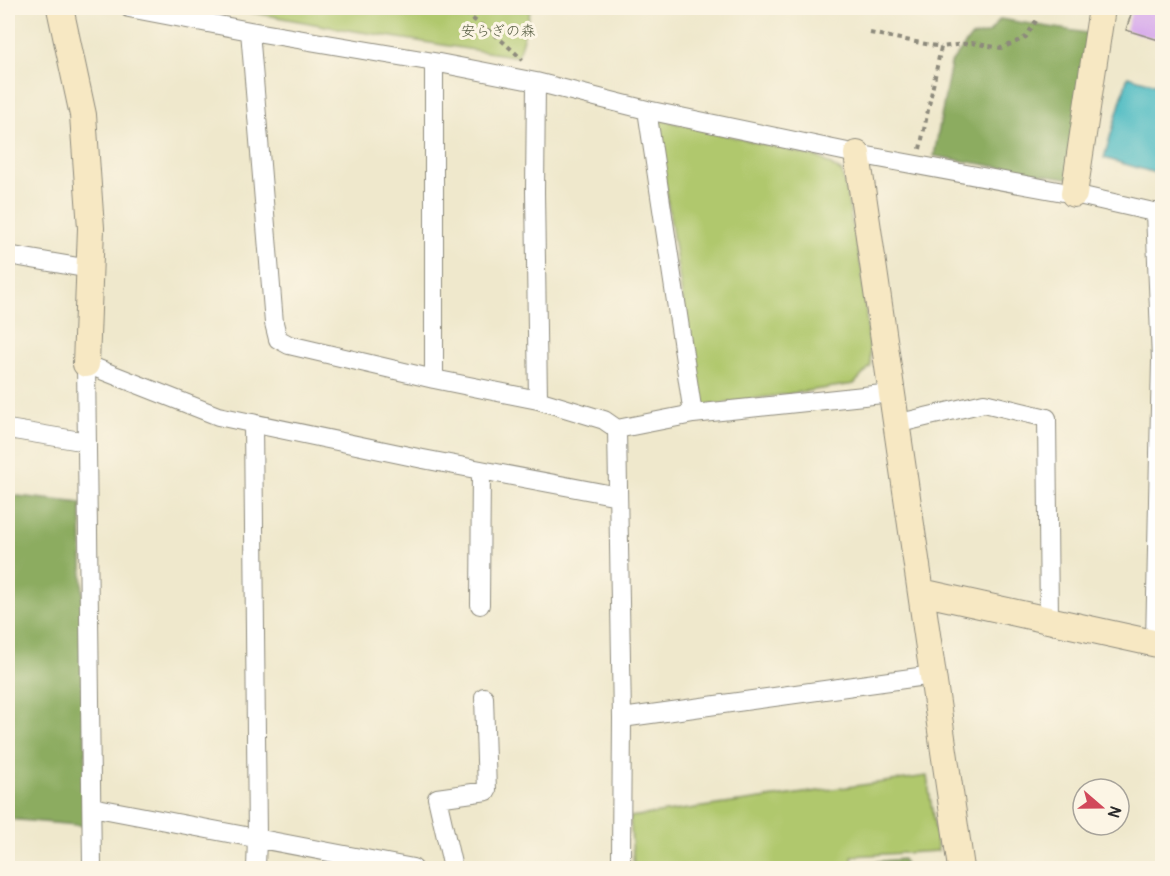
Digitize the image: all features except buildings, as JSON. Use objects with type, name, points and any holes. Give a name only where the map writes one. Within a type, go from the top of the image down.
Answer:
[{"type":"street","points":[[60,8],[83,115],[91,228],[86,364],[92,868]]},
{"type":"street","points":[[129,8],[536,82],[647,110],[857,154],[1074,194],[1159,213],[1161,360],[1159,644],[921,592]]},
{"type":"street","points":[[1074,194],[1102,8]]},
{"type":"street","points":[[250,31],[273,311],[278,339],[289,345],[538,400],[604,420],[617,429],[693,414],[892,393]]},
{"type":"street","points":[[434,62],[435,379]]},
{"type":"street","points":[[536,82],[538,400]]},
{"type":"street","points":[[647,110],[693,414]]},
{"type":"street","points":[[857,154],[961,868]]},
{"type":"street","points":[[8,255],[90,268]]},
{"type":"street","points":[[86,364],[218,416],[618,496]]},
{"type":"street","points":[[896,424],[984,403],[1047,418],[1049,620]]},
{"type":"street","points":[[253,423],[256,868]]},
{"type":"street","points":[[8,429],[87,442]]},
{"type":"street","points":[[617,429],[619,442],[622,868]]},
{"type":"street","points":[[480,605],[482,470]]},
{"type":"street","points":[[622,718],[933,675]]},
{"type":"street","points":[[453,868],[437,798],[487,792],[483,697]]},
{"type":"street","points":[[92,807],[257,838],[374,865],[413,868]]},
{"type":"path","points":[[458,8],[500,39],[526,63]]},
{"type":"path","points":[[870,33],[940,47],[972,43],[1001,48],[1026,37],[1036,21]]},
{"type":"path","points":[[918,156],[940,47]]},
{"type":"green space","name":"安らぎの森","points":[[227,8],[531,8],[518,57]]},
{"type":"green space","points":[[1000,19],[1093,34],[1071,179],[934,156],[951,63],[971,37],[989,33]]},
{"type":"green space","points":[[655,118],[820,158],[842,172],[862,271],[871,366],[854,384],[699,407]]},
{"type":"green space","points":[[8,495],[81,503],[87,826],[8,819]]},
{"type":"green space","points":[[927,776],[938,851],[852,856],[853,868],[634,868],[630,817]]},
{"type":"green space","points":[[903,859],[906,868],[861,868],[860,863]]},
{"type":"water","points":[[1128,76],[1162,86],[1162,175],[1104,158]]}]
